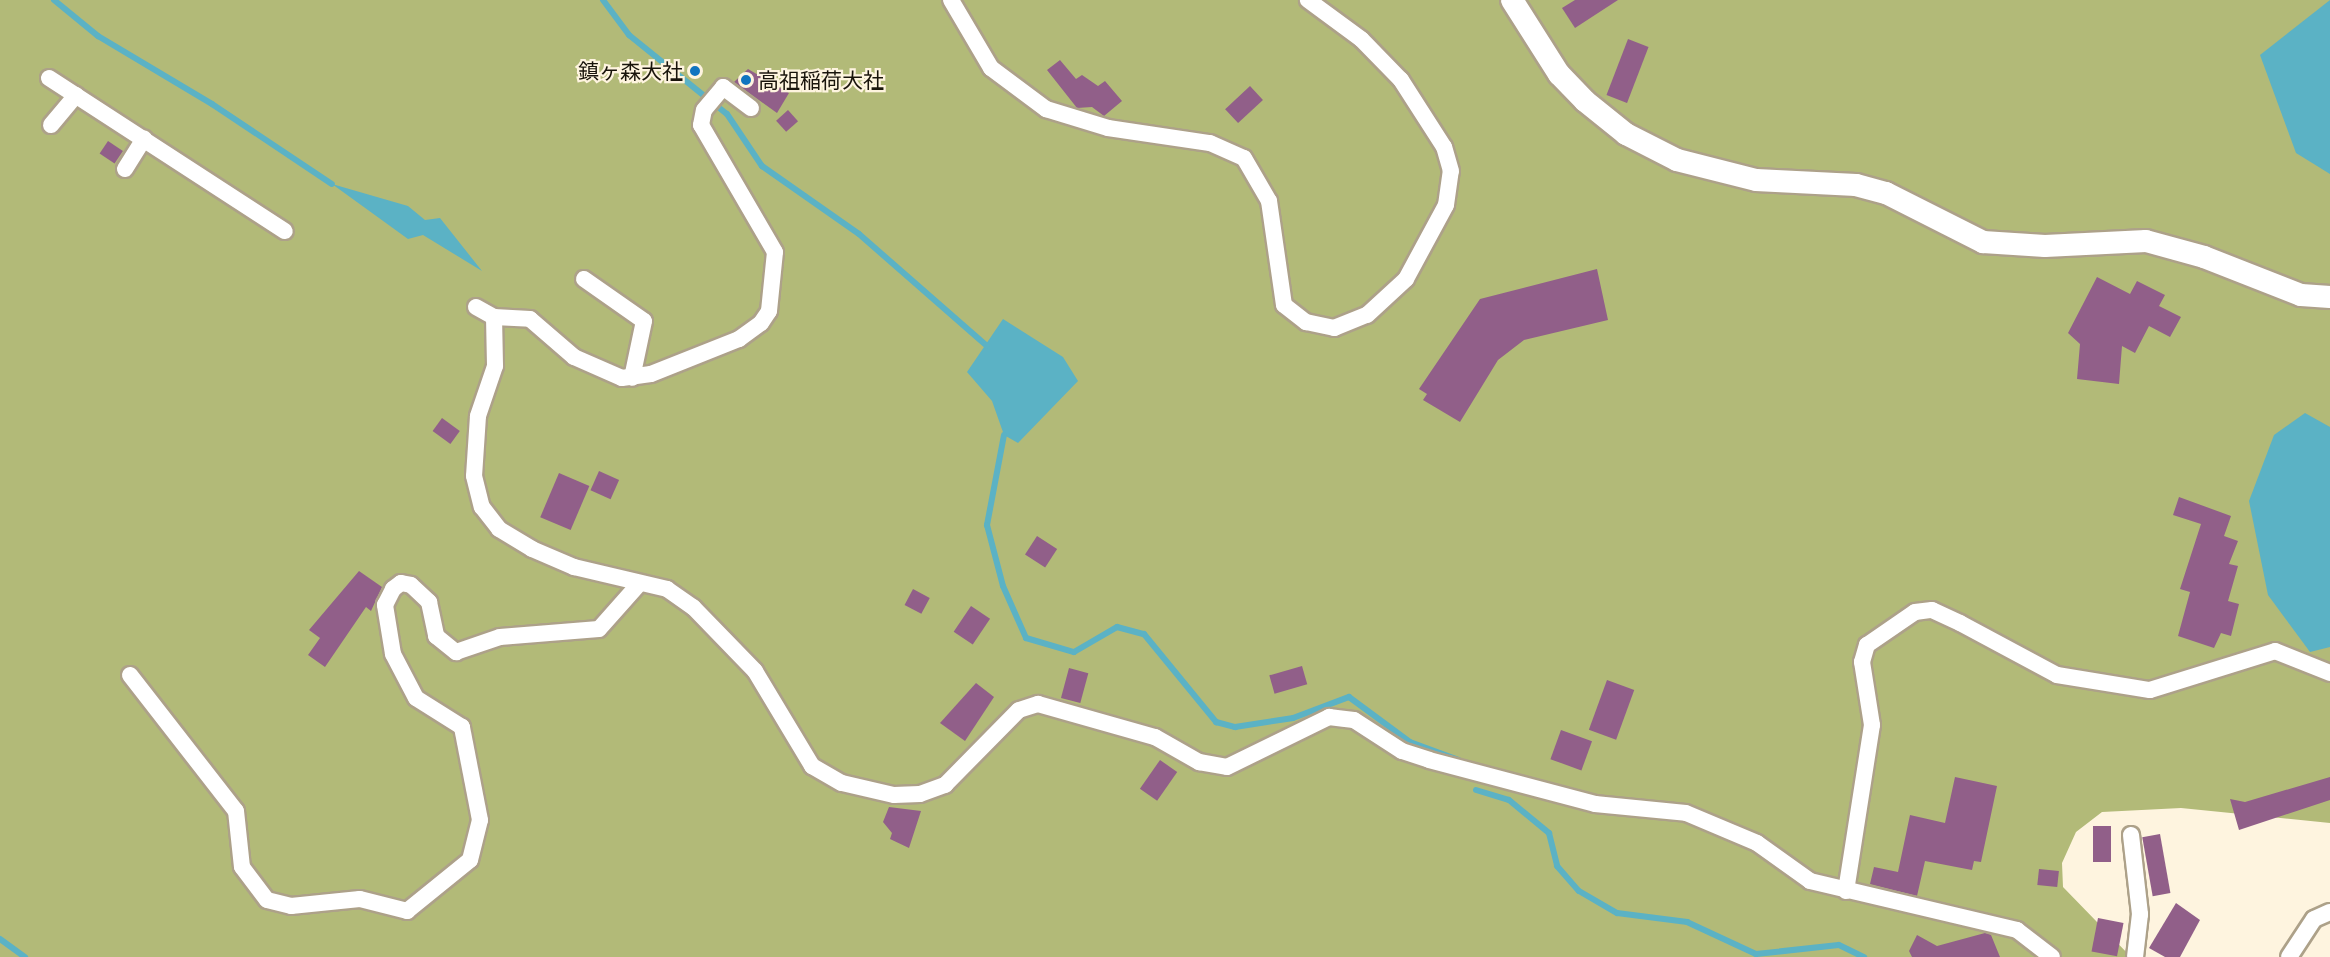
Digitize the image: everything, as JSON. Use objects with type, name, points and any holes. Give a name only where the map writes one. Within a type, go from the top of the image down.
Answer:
[{"type":"street","points":[[951,0],[991,68],[1046,109],[1108,128],[1210,143],[1244,158],[1269,201],[1284,304],[1306,322],[1334,328],[1367,315],[1406,279],[1446,205],[1451,171],[1444,147],[1401,80],[1360,39],[1308,0]]},
{"type":"street","points":[[1512,0],[1559,75],[1585,101],[1626,134],[1677,160],[1756,180],[1856,185],[1886,193],[1983,242],[2045,246],[2146,241],[2204,257],[2301,296],[2330,297]]},
{"type":"street","points":[[49,78],[285,231]]},
{"type":"street","points":[[476,308],[494,317],[530,319],[592,369],[632,378],[739,339],[769,311],[775,252],[701,125],[704,110],[723,87],[751,108]]},
{"type":"street","points":[[51,125],[76,95]]},
{"type":"street","points":[[125,169],[144,140]]},
{"type":"street","points":[[584,279],[644,321],[632,378]]},
{"type":"street","points":[[494,317],[495,366],[478,416],[475,456],[482,507],[499,529],[532,549],[639,584],[667,589],[722,634],[754,671],[812,766],[842,783],[894,795],[920,794],[945,785],[1019,710],[1038,704],[1155,737],[1199,762],[1227,767],[1329,717],[1354,720],[1402,752],[1429,760],[1595,804],[1686,813],[1757,843],[1810,881],[2017,930],[2052,957]]},
{"type":"street","points":[[130,675],[236,811],[242,867],[267,900],[291,906],[360,899],[407,911],[470,860],[480,820],[462,727],[416,698],[393,654],[385,605],[393,589],[401,583],[411,585],[429,602],[436,636],[456,652],[500,637],[599,629],[639,584]]},
{"type":"street","points":[[1846,891],[1872,725],[1862,662],[1867,645],[1915,612],[1942,614],[2057,675],[2150,690],[2275,651],[2330,673]]},
{"type":"street","points":[[2131,835],[2140,914],[2134,957]]},
{"type":"street","points":[[2289,957],[2314,919],[2330,912]]},
{"type":"green space","points":[[0,0],[2330,0],[2330,823],[2181,808],[2102,812],[2076,832],[2062,863],[2063,887],[2131,957],[0,957]]},
{"type":"water","points":[[2330,0],[2330,174],[2296,153],[2260,55]]},
{"type":"water","points":[[332,184],[408,206],[425,220],[440,218],[482,271],[423,235],[408,239]]},
{"type":"water","points":[[1003,319],[1063,357],[1078,381],[1018,443],[1004,435],[992,401],[967,372]]},
{"type":"water","points":[[2305,413],[2330,427],[2330,647],[2310,652],[2268,595],[2249,501],[2274,435]]},
{"type":"building","points":[[1575,0],[1618,0],[1575,28],[1562,8]]},
{"type":"building","points":[[1628,39],[1649,47],[1627,103],[1606,95]]},
{"type":"building","points":[[1060,60],[1076,79],[1082,75],[1098,86],[1105,81],[1122,101],[1104,116],[1092,107],[1077,108],[1047,70]]},
{"type":"building","points":[[748,69],[789,93],[777,113],[734,82]]},
{"type":"building","points":[[1250,86],[1263,100],[1238,123],[1225,109]]},
{"type":"building","points":[[788,110],[798,121],[786,132],[776,121]]},
{"type":"building","points":[[108,141],[123,151],[115,164],[100,153]]},
{"type":"building","points":[[1597,269],[1608,320],[1524,340],[1498,360],[1460,422],[1423,400],[1427,394],[1419,389],[1480,299]]},
{"type":"building","points":[[2097,277],[2130,294],[2137,281],[2165,295],[2159,306],[2181,317],[2170,337],[2149,326],[2135,353],[2122,346],[2119,384],[2077,379],[2080,344],[2068,333]]},
{"type":"building","points":[[442,418],[460,431],[450,444],[433,431]]},
{"type":"building","points":[[599,471],[619,480],[611,499],[590,490]]},
{"type":"building","points":[[559,473],[589,486],[571,530],[540,517]]},
{"type":"building","points":[[2179,497],[2231,516],[2224,536],[2238,541],[2229,564],[2238,566],[2228,601],[2239,604],[2231,636],[2221,633],[2214,648],[2178,636],[2190,592],[2180,589],[2201,524],[2173,515]]},
{"type":"building","points":[[1037,536],[1057,549],[1045,568],[1025,554]]},
{"type":"building","points":[[359,571],[382,587],[371,611],[366,607],[325,667],[308,655],[320,638],[309,630]]},
{"type":"building","points":[[913,589],[930,598],[921,614],[905,605]]},
{"type":"building","points":[[971,606],[990,619],[973,645],[954,632]]},
{"type":"building","points":[[1302,666],[1307,684],[1275,694],[1269,675]]},
{"type":"building","points":[[1069,668],[1088,673],[1080,703],[1061,698]]},
{"type":"building","points":[[1607,680],[1634,690],[1616,740],[1589,730]]},
{"type":"building","points":[[976,683],[994,697],[965,741],[940,723]]},
{"type":"building","points":[[1561,730],[1592,741],[1581,770],[1550,759]]},
{"type":"building","points":[[1160,760],[1177,772],[1157,801],[1140,789]]},
{"type":"building","points":[[1955,777],[1997,786],[1981,862],[1974,861],[1972,870],[1925,861],[1917,896],[1870,884],[1874,867],[1898,872],[1910,815],[1945,823]]},
{"type":"building","points":[[2330,777],[2330,800],[2239,830],[2230,799],[2245,802]]},
{"type":"building","points":[[889,807],[921,811],[909,848],[890,839],[892,833],[883,822]]},
{"type":"building","points":[[2093,826],[2111,826],[2111,862],[2093,862]]},
{"type":"building","points":[[2160,834],[2170,893],[2153,896],[2142,837]]},
{"type":"building","points":[[2039,869],[2059,871],[2057,887],[2037,885]]},
{"type":"building","points":[[2176,903],[2200,920],[2180,957],[2165,957],[2149,948]]},
{"type":"building","points":[[2098,918],[2124,923],[2117,956],[2092,951]]},
{"type":"building","points":[[1985,933],[1991,935],[2000,957],[1912,957],[1909,951],[1917,935],[1937,946]]},
{"type":"waterway","points":[[54,0],[98,36],[212,104],[332,184]]},
{"type":"waterway","points":[[603,0],[629,35],[708,99]]},
{"type":"waterway","points":[[712,102],[727,114],[762,166],[859,234],[986,345]]},
{"type":"waterway","points":[[1004,435],[987,525],[1003,586],[1026,638],[1074,652],[1117,627],[1144,634],[1216,722],[1235,727],[1293,718],[1349,697],[1410,742],[1459,760]]},
{"type":"waterway","points":[[1476,790],[1509,800],[1549,833],[1557,866],[1579,891],[1617,913],[1687,922],[1756,954],[1839,945],[1864,957]]},
{"type":"waterway","points":[[0,939],[25,957]]},
{"type":"place","name":"鎮ヶ森大社","points":[[695,71]]},
{"type":"place","name":"高祖稲荷大社","points":[[746,80]]}]
